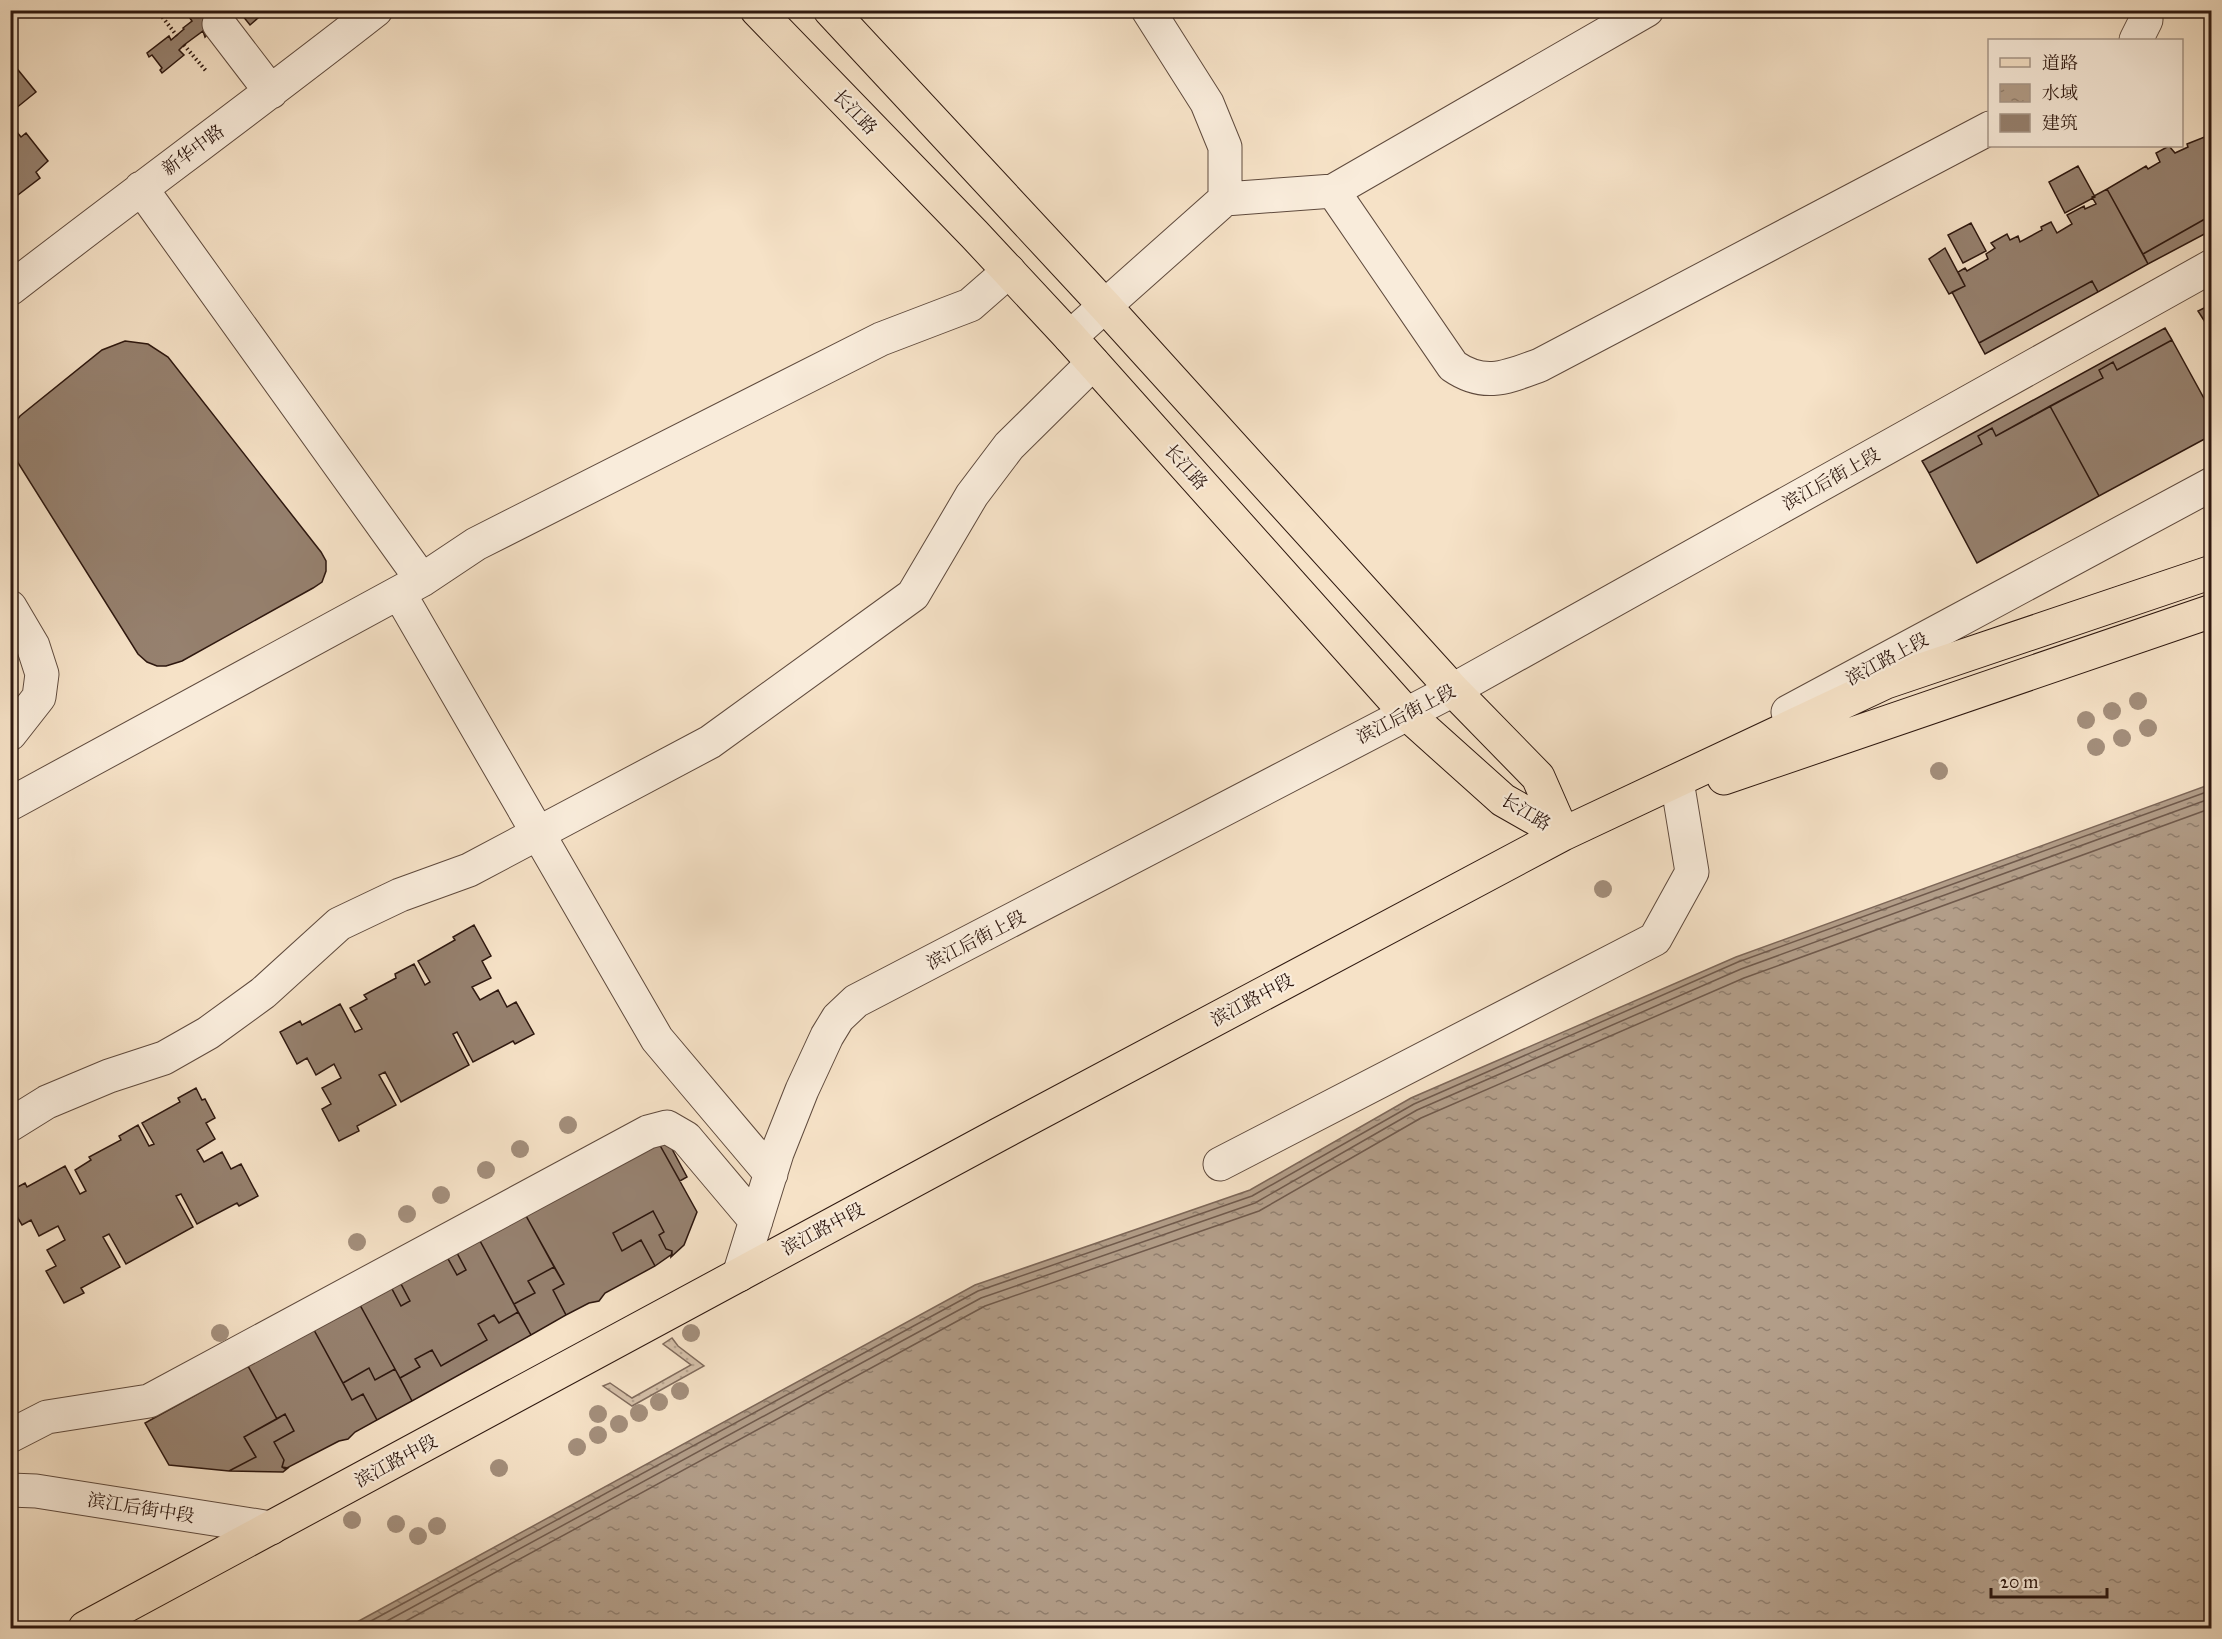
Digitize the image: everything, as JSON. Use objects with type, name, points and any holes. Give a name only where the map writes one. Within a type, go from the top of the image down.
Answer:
[{"type":"main road","name":"长江路","points":[[757,10],[974,234],[1070,337],[1406,713],[1503,800],[1563,834]]},
{"type":"main road","name":"长江路","points":[[830,10],[1013,205],[1453,690],[1538,777],[1563,834]]},
{"type":"main road","points":[[974,234],[1013,205]]},
{"type":"main road","name":"滨江路上段","points":[[1563,834],[1886,682],[2211,572]]},
{"type":"main road","points":[[1563,834],[2211,610]]},
{"type":"main road","name":"滨江路中段","points":[[86,1629],[739,1275],[1563,834]]},
{"type":"street","name":"新华中路","points":[[10,289],[376,10]]},
{"type":"street","points":[[1148,10],[1207,103],[1225,147],[1225,199]]},
{"type":"street","points":[[1070,337],[1225,199],[1333,191],[1647,10]]},
{"type":"street","points":[[2136,39],[2146,20],[2146,10]]},
{"type":"street","points":[[219,24],[271,92]]},
{"type":"street","points":[[1333,191],[1453,366],[1467,376],[1487,380],[1507,377],[1540,365],[1988,129]]},
{"type":"street","points":[[141,188],[410,586],[538,834],[657,1039],[771,1174]]},
{"type":"street","name":"滨江后街上段","points":[[739,1275],[771,1174],[802,1090],[826,1036],[838,1018],[856,1001],[1453,690],[2211,266]]},
{"type":"street","points":[[10,804],[410,586],[476,544],[881,339],[970,304],[1009,272]]},
{"type":"street","points":[[10,1125],[47,1102],[109,1076],[164,1058],[208,1033],[263,993],[339,924],[400,895],[469,870],[710,742],[913,596],[972,495],[1009,446],[1093,363]]},
{"type":"street","name":"滨江路上段","points":[[1563,834],[2211,484]]},
{"type":"street","points":[[10,607],[33,646],[42,674],[39,697],[10,734]]},
{"type":"street","points":[[1220,1164],[1655,939],[1692,872],[1678,793]]},
{"type":"street","points":[[10,1436],[47,1417],[149,1401],[648,1132],[667,1127],[686,1138],[756,1221]]},
{"type":"street","name":"滨江后街中段","points":[[10,1490],[36,1491],[272,1528]]},
{"type":"path","points":[[157,10],[177,36]]},
{"type":"shaded area","points":[[672,1338],[678,1346],[704,1366],[632,1406],[603,1386],[610,1383],[632,1398],[691,1365],[663,1344]]},
{"type":"water","points":[[2211,784],[2211,1628],[346,1628],[975,1285],[1250,1190],[1411,1098],[1736,957]]},
{"type":"building","points":[[199,10],[222,10],[207,35],[205,37],[203,31],[184,45],[179,50],[184,55],[162,73],[160,70],[162,68],[152,55],[149,57],[147,53],[169,36],[171,40],[192,21],[189,17]]},
{"type":"building","points":[[238,10],[267,10],[250,25]]},
{"type":"building","points":[[10,60],[36,92],[10,113]]},
{"type":"building","points":[[11,125],[21,137],[26,133],[48,161],[36,172],[40,178],[10,201]]},
{"type":"building","points":[[2212,134],[2212,215],[2143,254],[2107,189],[2146,166],[2148,169],[2160,162],[2156,153],[2170,147],[2175,153],[2188,147],[2187,144]]},
{"type":"building","points":[[2078,166],[2095,197],[2065,213],[2049,182]]},
{"type":"building","points":[[2107,189],[2148,264],[2098,292],[2092,281],[1979,343],[1952,292],[1965,286],[1958,272],[1965,268],[1967,271],[1988,259],[1986,254],[1995,248],[1991,243],[2007,234],[2010,240],[2018,236],[2020,242],[2042,230],[2041,227],[2051,222],[2057,233],[2072,224],[2067,215],[2084,206],[2085,209],[2096,204],[2092,197]]},
{"type":"building","points":[[2212,215],[2212,230],[2148,264],[2143,254]]},
{"type":"building","points":[[1971,223],[1986,251],[1963,263],[1948,235]]},
{"type":"building","points":[[1945,248],[1965,286],[1949,294],[1929,259]]},
{"type":"building","points":[[2092,281],[2098,292],[1985,354],[1979,343]]},
{"type":"building","points":[[2212,304],[2212,319],[2205,322],[2198,311]]},
{"type":"building","points":[[2212,319],[2212,335],[2205,322]]},
{"type":"building","points":[[2165,328],[2172,340],[2117,370],[2113,362],[2099,370],[2103,378],[1996,436],[1992,428],[1978,436],[1982,444],[1929,473],[1922,461]]},
{"type":"building","points":[[2172,340],[2212,413],[2212,435],[2099,496],[2050,406],[2103,378],[2099,370],[2113,362],[2117,370]]},
{"type":"building","points":[[125,341],[148,344],[168,357],[326,561],[326,571],[322,582],[313,588],[182,661],[166,666],[157,666],[147,662],[138,654],[10,450],[10,430],[20,416],[102,350]]},
{"type":"building","points":[[2050,406],[2099,496],[1977,563],[1929,473],[1982,444],[1978,436],[1992,428],[1996,436]]},
{"type":"building","points":[[474,925],[491,956],[482,961],[491,978],[472,987],[480,1000],[498,990],[507,1007],[516,1002],[534,1034],[515,1044],[513,1041],[473,1062],[457,1032],[453,1034],[469,1065],[401,1102],[385,1072],[379,1075],[396,1105],[357,1126],[359,1131],[339,1141],[322,1109],[331,1104],[322,1088],[341,1078],[334,1064],[316,1075],[307,1058],[297,1064],[280,1032],[300,1021],[302,1025],[340,1004],[355,1032],[362,1029],[350,1008],[367,999],[364,995],[396,978],[395,974],[414,964],[425,985],[430,982],[418,961],[455,940],[453,937]]},
{"type":"building","points":[[196,1088],[215,1118],[206,1123],[215,1139],[197,1150],[204,1162],[222,1152],[231,1169],[241,1164],[258,1196],[239,1206],[237,1203],[197,1224],[181,1194],[176,1196],[193,1227],[126,1264],[109,1234],[103,1237],[120,1267],[81,1288],[84,1293],[64,1303],[46,1271],[56,1266],[47,1250],[65,1240],[58,1226],[39,1236],[31,1220],[22,1225],[10,1205],[10,1191],[25,1183],[27,1187],[65,1166],[80,1194],[86,1191],[75,1170],[91,1160],[89,1157],[121,1140],[119,1136],[138,1125],[149,1146],[154,1144],[142,1123],[180,1102],[178,1098]]},
{"type":"building","points":[[665,1136],[687,1177],[680,1181],[657,1140]]},
{"type":"building","points":[[657,1140],[697,1212],[684,1245],[671,1257],[672,1251],[666,1249],[659,1235],[664,1232],[653,1211],[613,1233],[622,1251],[641,1240],[655,1266],[605,1293],[599,1301],[589,1303],[566,1315],[553,1290],[564,1284],[525,1214]]},
{"type":"building","points":[[653,1211],[664,1232],[659,1235],[666,1249],[672,1251],[672,1254],[655,1266],[641,1240],[622,1251],[613,1233]]},
{"type":"building","points":[[525,1214],[554,1267],[528,1281],[535,1293],[514,1304],[479,1239]]},
{"type":"building","points":[[479,1239],[518,1312],[499,1323],[494,1315],[478,1324],[487,1340],[441,1366],[432,1350],[415,1359],[420,1367],[400,1378],[360,1305],[391,1287],[401,1306],[410,1301],[400,1282],[447,1257],[457,1275],[466,1270],[456,1251]]},
{"type":"building","points":[[456,1251],[466,1270],[457,1275],[447,1257]]},
{"type":"building","points":[[554,1267],[564,1284],[553,1290],[566,1315],[531,1335],[514,1304],[535,1293],[528,1281]]},
{"type":"building","points":[[400,1282],[410,1301],[401,1306],[391,1287]]},
{"type":"building","points":[[360,1305],[395,1369],[375,1380],[369,1368],[343,1383],[314,1330]]},
{"type":"building","points":[[518,1312],[531,1335],[412,1401],[400,1378],[420,1367],[415,1359],[432,1350],[441,1366],[487,1340],[478,1324],[494,1315],[499,1323]]},
{"type":"building","points":[[314,1330],[352,1400],[363,1394],[377,1420],[355,1432],[348,1439],[339,1441],[285,1469],[282,1467],[284,1460],[274,1442],[294,1431],[285,1414],[277,1419],[248,1366]]},
{"type":"building","points":[[248,1366],[277,1419],[244,1437],[256,1457],[229,1471],[169,1465],[145,1423]]},
{"type":"building","points":[[369,1368],[375,1380],[395,1369],[412,1401],[377,1420],[363,1394],[352,1400],[343,1383]]},
{"type":"building","points":[[285,1414],[294,1431],[274,1442],[284,1460],[282,1467],[288,1468],[283,1472],[229,1471],[256,1457],[244,1437]]}]
